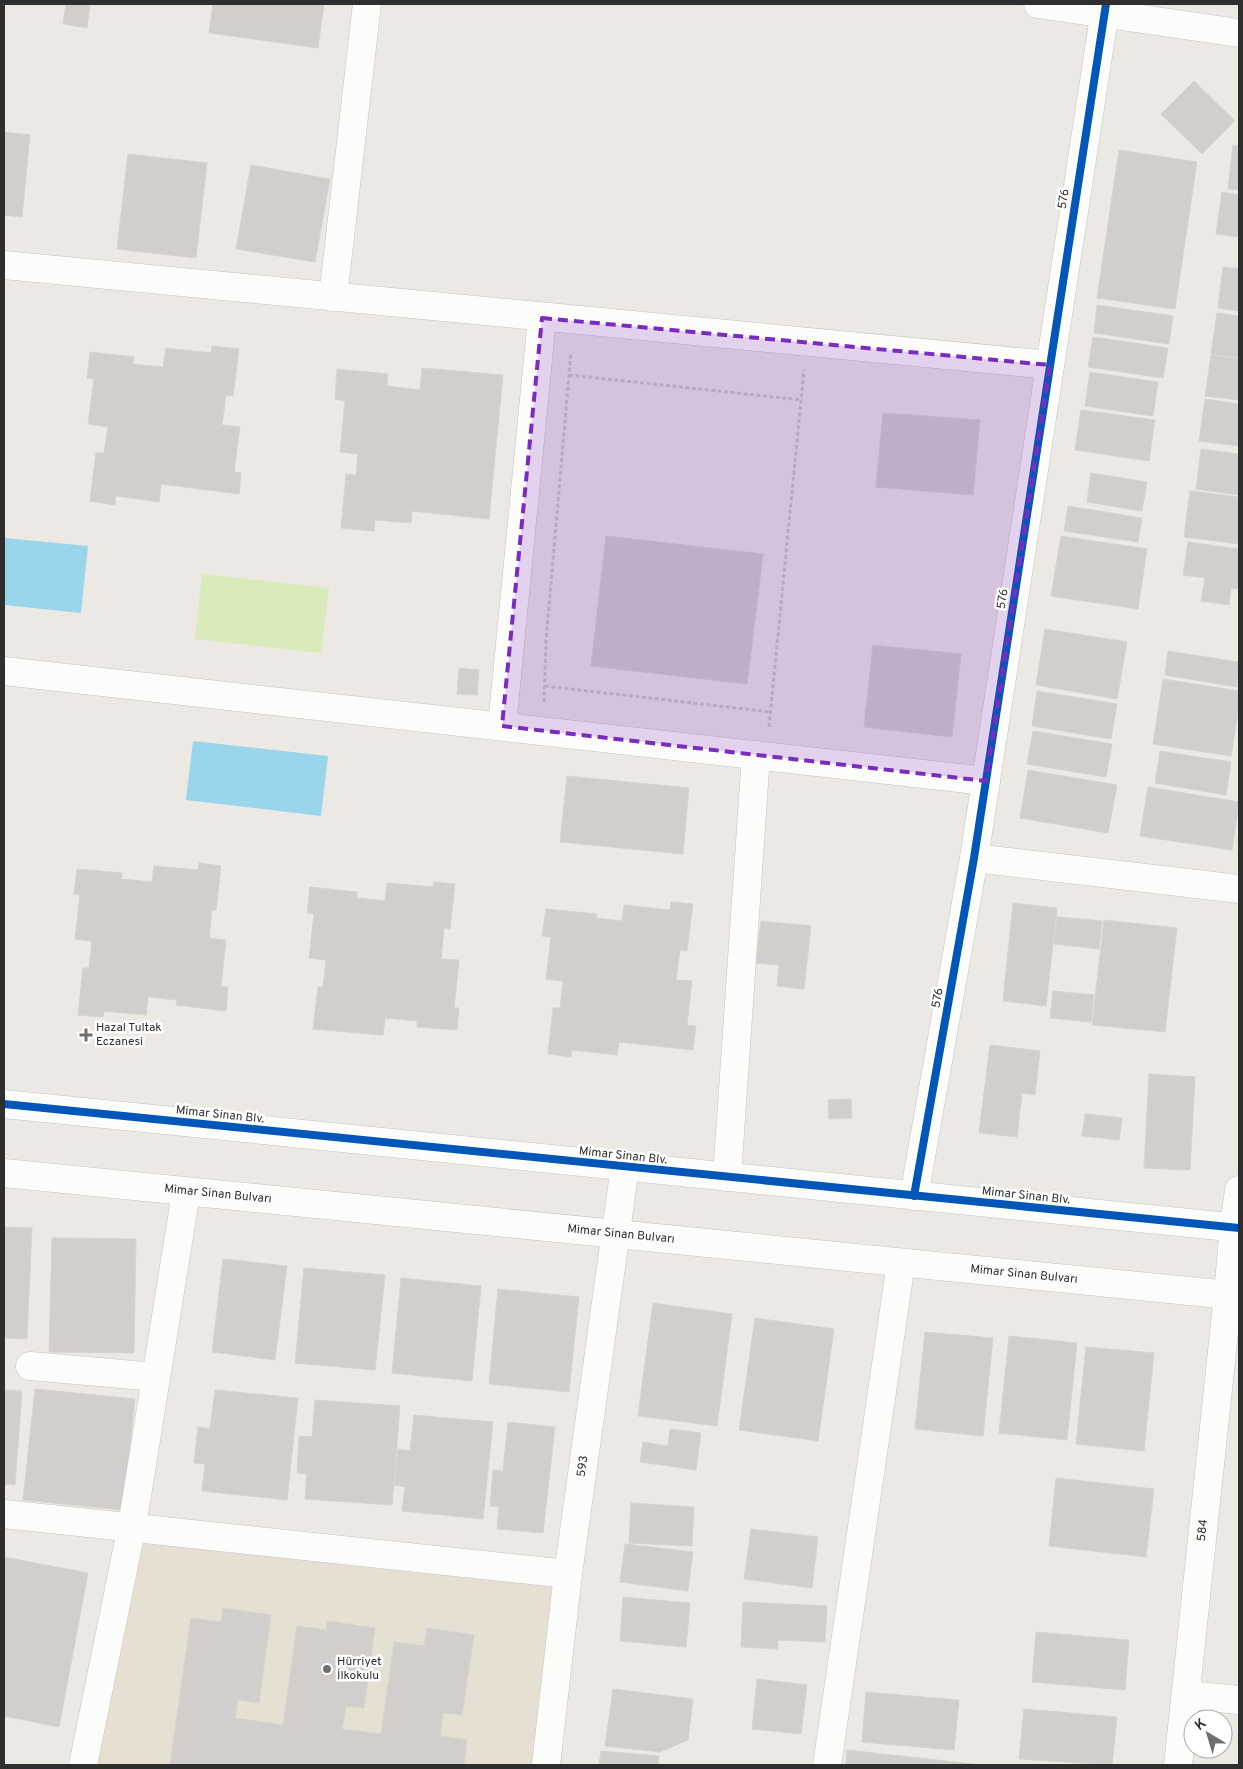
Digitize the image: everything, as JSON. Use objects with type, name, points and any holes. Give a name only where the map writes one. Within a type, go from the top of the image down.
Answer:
[{"type":"street","points":[[333,297],[367,4]]},
{"type":"street","points":[[1038,4],[1105,9],[1239,33]]},
{"type":"street","name":"576","points":[[914,1196],[974,858],[1105,9]]},
{"type":"street","points":[[4,265],[573,321],[1050,365]]},
{"type":"street","points":[[502,726],[542,318]]},
{"type":"street","points":[[4,671],[986,780]]},
{"type":"street","points":[[727,1177],[761,755]]},
{"type":"street","points":[[974,858],[1239,889]]},
{"type":"street","name":"Mimar Sinan Blv.","points":[[4,1104],[1236,1228]]},
{"type":"street","name":"593","points":[[546,1765],[568,1574],[625,1167]]},
{"type":"street","name":"Mimar Sinan Bulvarı","points":[[4,1173],[186,1193],[1234,1296]]},
{"type":"street","name":"584","points":[[1178,1765],[1188,1695],[1234,1296],[1239,1190]]},
{"type":"street","points":[[83,1765],[132,1526],[186,1193]]},
{"type":"street","points":[[827,1765],[901,1263]]},
{"type":"street","points":[[30,1366],[156,1377]]},
{"type":"street","points":[[4,1514],[132,1526],[568,1574]]},
{"type":"street","points":[[1188,1695],[1239,1700]]},
{"type":"path","points":[[544,731],[546,641],[573,321]]},
{"type":"path","points":[[761,755],[771,712],[807,342]]},
{"type":"path","points":[[569,375],[802,400]]},
{"type":"path","points":[[545,686],[771,712]]},
{"type":"highlighted area","points":[[542,318],[1050,365],[986,781],[502,726]]},
{"type":"shaded area","name":"Hürriyet İlkokulu","points":[[132,1526],[568,1574],[535,1765],[83,1765]]},
{"type":"green space","points":[[202,574],[329,588],[321,653],[195,639]]},
{"type":"water","points":[[4,538],[88,546],[81,613],[4,605]]},
{"type":"water","points":[[193,741],[328,756],[321,816],[186,800]]},
{"type":"building","points":[[66,4],[90,4],[87,28],[63,24]]},
{"type":"building","points":[[213,4],[324,4],[318,48],[209,33]]},
{"type":"building","points":[[1194,81],[1235,121],[1202,154],[1161,114]]},
{"type":"building","points":[[4,132],[30,135],[22,217],[4,215]]},
{"type":"building","points":[[1233,145],[1239,146],[1239,190],[1228,189]]},
{"type":"building","points":[[1119,150],[1197,162],[1175,309],[1097,298]]},
{"type":"building","points":[[128,154],[207,163],[196,258],[117,249]]},
{"type":"building","points":[[251,165],[330,179],[315,262],[236,249]]},
{"type":"building","points":[[1222,192],[1239,195],[1239,237],[1216,234]]},
{"type":"building","points":[[1223,267],[1239,269],[1239,311],[1218,308]]},
{"type":"building","points":[[1097,305],[1173,316],[1169,344],[1094,333]]},
{"type":"building","points":[[1217,313],[1239,316],[1239,358],[1211,354]]},
{"type":"building","points":[[1093,337],[1168,348],[1163,378],[1088,367]]},
{"type":"building","points":[[212,346],[239,349],[233,396],[226,395],[222,425],[240,427],[234,472],[241,473],[239,494],[161,484],[159,502],[116,496],[115,505],[90,501],[96,453],[104,453],[108,427],[88,424],[94,379],[87,378],[90,352],[134,357],[133,364],[163,367],[166,348],[211,353]]},
{"type":"building","points":[[1211,355],[1239,359],[1239,400],[1205,396]]},
{"type":"building","points":[[422,368],[503,375],[489,519],[412,511],[411,523],[375,520],[374,531],[341,528],[346,474],[356,475],[358,454],[340,452],[345,401],[335,399],[337,369],[388,374],[387,386],[420,390]]},
{"type":"building","points":[[1090,372],[1158,382],[1153,416],[1085,406]]},
{"type":"building","points":[[1205,399],[1239,404],[1239,446],[1199,441]]},
{"type":"building","points":[[1081,410],[1155,420],[1149,461],[1075,450]]},
{"type":"building","points":[[883,413],[980,420],[973,495],[876,487]]},
{"type":"building","points":[[1201,449],[1239,454],[1239,495],[1196,489]]},
{"type":"building","points":[[1091,473],[1147,482],[1142,511],[1087,502]]},
{"type":"building","points":[[1190,491],[1239,497],[1239,544],[1184,537]]},
{"type":"building","points":[[1068,506],[1142,518],[1138,542],[1064,531]]},
{"type":"building","points":[[606,536],[763,554],[747,684],[591,666]]},
{"type":"building","points":[[1061,536],[1147,549],[1138,609],[1051,596]]},
{"type":"building","points":[[1188,542],[1239,549],[1239,589],[1231,588],[1229,605],[1201,601],[1205,578],[1183,575]]},
{"type":"building","points":[[1045,629],[1127,642],[1117,699],[1036,685]]},
{"type":"building","points":[[873,645],[961,654],[952,737],[864,727]]},
{"type":"building","points":[[1168,651],[1239,662],[1237,687],[1165,675]]},
{"type":"building","points":[[459,668],[479,670],[477,695],[457,694]]},
{"type":"building","points":[[1163,679],[1239,691],[1239,706],[1231,756],[1153,744]]},
{"type":"building","points":[[1037,691],[1117,704],[1111,739],[1032,726]]},
{"type":"building","points":[[1033,731],[1112,744],[1106,777],[1027,764]]},
{"type":"building","points":[[1160,751],[1231,762],[1226,795],[1155,783]]},
{"type":"building","points":[[1028,770],[1117,785],[1108,833],[1020,818]]},
{"type":"building","points":[[567,776],[689,788],[683,854],[560,842]]},
{"type":"building","points":[[1148,787],[1239,802],[1232,850],[1140,836]]},
{"type":"building","points":[[199,863],[221,866],[216,910],[212,910],[209,938],[226,940],[221,986],[228,987],[226,1011],[176,1005],[177,1000],[148,997],[146,1015],[104,1011],[103,1017],[78,1015],[83,968],[89,968],[92,941],[75,939],[80,895],[74,894],[77,869],[122,873],[121,879],[152,882],[154,866],[198,870]]},
{"type":"building","points":[[434,882],[455,884],[450,929],[444,928],[441,959],[459,960],[454,1008],[459,1008],[457,1030],[417,1027],[417,1021],[385,1018],[383,1035],[313,1029],[318,987],[323,987],[326,960],[309,958],[314,914],[307,913],[310,887],[357,892],[357,898],[385,901],[387,883],[433,887]]},
{"type":"building","points":[[671,902],[693,904],[687,951],[680,950],[676,980],[692,981],[687,1025],[696,1026],[693,1050],[619,1042],[617,1055],[572,1050],[571,1057],[548,1054],[553,1008],[560,1008],[563,981],[546,979],[551,937],[542,936],[546,909],[597,914],[596,918],[622,921],[624,905],[670,910]]},
{"type":"building","points":[[1013,903],[1057,908],[1046,1006],[1003,1001]]},
{"type":"building","points":[[1057,917],[1102,921],[1099,949],[1054,944]]},
{"type":"building","points":[[1104,920],[1177,928],[1165,1032],[1092,1025]]},
{"type":"building","points":[[761,921],[811,926],[804,989],[777,986],[779,965],[756,963]]},
{"type":"building","points":[[1053,991],[1094,995],[1091,1022],[1050,1018]]},
{"type":"building","points":[[990,1045],[1040,1051],[1035,1095],[1022,1093],[1017,1137],[979,1133]]},
{"type":"building","points":[[1149,1074],[1195,1077],[1190,1170],[1144,1168]]},
{"type":"building","points":[[851,1099],[852,1118],[829,1119],[828,1100]]},
{"type":"building","points":[[1085,1114],[1122,1118],[1119,1140],[1082,1136]]},
{"type":"building","points":[[4,1227],[32,1228],[27,1339],[4,1338]]},
{"type":"building","points":[[52,1238],[136,1239],[134,1353],[49,1352]]},
{"type":"building","points":[[223,1259],[287,1266],[275,1360],[212,1352]]},
{"type":"building","points":[[304,1268],[385,1275],[375,1370],[295,1363]]},
{"type":"building","points":[[401,1278],[481,1286],[472,1381],[392,1373]]},
{"type":"building","points":[[498,1289],[579,1297],[569,1392],[489,1384]]},
{"type":"building","points":[[653,1303],[732,1314],[717,1426],[638,1416]]},
{"type":"building","points":[[755,1318],[834,1329],[818,1441],[739,1430]]},
{"type":"building","points":[[925,1332],[993,1338],[983,1436],[915,1429]]},
{"type":"building","points":[[1009,1336],[1077,1343],[1067,1440],[999,1433]]},
{"type":"building","points":[[1086,1347],[1154,1353],[1144,1451],[1076,1444]]},
{"type":"building","points":[[35,1389],[135,1399],[123,1510],[23,1500]]},
{"type":"building","points":[[4,1390],[22,1391],[15,1485],[4,1484]]},
{"type":"building","points":[[215,1390],[298,1398],[287,1500],[202,1491],[205,1464],[194,1463],[198,1427],[210,1429]]},
{"type":"building","points":[[315,1400],[400,1406],[392,1505],[305,1499],[307,1474],[297,1473],[299,1436],[312,1437]]},
{"type":"building","points":[[414,1415],[493,1422],[483,1519],[402,1511],[405,1487],[394,1485],[398,1449],[410,1451]]},
{"type":"building","points":[[508,1422],[555,1427],[543,1533],[497,1529],[499,1507],[490,1506],[493,1470],[503,1471]]},
{"type":"building","points":[[670,1429],[701,1433],[696,1470],[640,1462],[643,1442],[668,1446]]},
{"type":"building","points":[[1056,1478],[1154,1489],[1146,1557],[1049,1546]]},
{"type":"building","points":[[631,1503],[694,1507],[692,1546],[629,1543]]},
{"type":"building","points":[[751,1529],[818,1537],[812,1588],[744,1579]]},
{"type":"building","points":[[625,1544],[693,1552],[688,1591],[620,1582]]},
{"type":"building","points":[[4,1557],[88,1573],[59,1727],[4,1716]]},
{"type":"building","points":[[623,1597],[690,1603],[686,1647],[620,1641]]},
{"type":"building","points":[[743,1602],[827,1606],[825,1642],[778,1640],[778,1649],[741,1647]]},
{"type":"building","points":[[223,1608],[271,1615],[259,1703],[238,1700],[235,1718],[283,1725],[297,1626],[326,1630],[327,1621],[375,1628],[364,1708],[346,1706],[342,1729],[381,1734],[394,1642],[424,1646],[427,1628],[474,1635],[462,1715],[443,1713],[440,1736],[467,1740],[464,1765],[170,1765],[191,1618],[221,1622]]},
{"type":"building","points":[[1036,1632],[1129,1640],[1125,1690],[1032,1682]]},
{"type":"building","points":[[757,1679],[807,1685],[801,1734],[752,1729]]},
{"type":"building","points":[[613,1689],[693,1699],[688,1740],[660,1752],[605,1746]]},
{"type":"building","points":[[866,1692],[959,1700],[954,1750],[862,1742]]},
{"type":"building","points":[[1024,1709],[1117,1717],[1112,1765],[1019,1759]]},
{"type":"building","points":[[847,1750],[973,1764],[846,1765]]},
{"type":"building","points":[[601,1751],[659,1756],[658,1765],[599,1765]]},
{"type":"cycle path","points":[[914,1196],[974,858],[1106,4]]},
{"type":"cycle path","points":[[4,1104],[1239,1228]]},
{"type":"place","name":"Hazal Tultak Eczanesi","points":[[86,1035]]},
{"type":"place","name":"Hürriyet İlkokulu","points":[[327,1669]]}]
